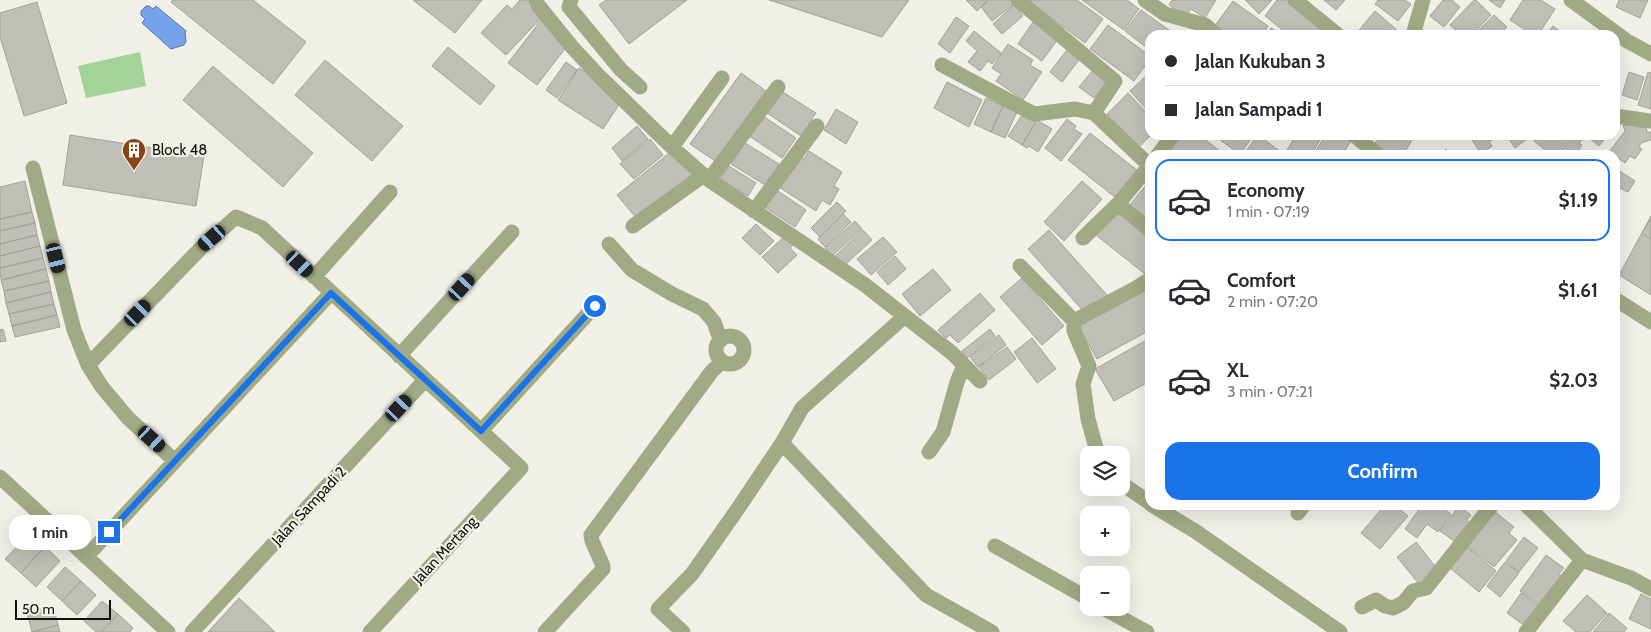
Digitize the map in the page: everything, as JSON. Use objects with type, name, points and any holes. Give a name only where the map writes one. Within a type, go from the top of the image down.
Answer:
[{"type":"street","points":[[536,0],[538,5],[591,68],[706,178],[865,285],[952,353],[980,381]]},
{"type":"street","points":[[571,0],[569,7],[622,70],[640,87]]},
{"type":"street","points":[[1018,0],[1114,82],[1094,113]]},
{"type":"street","points":[[1145,0],[1165,14],[1205,25],[1211,30]]},
{"type":"street","points":[[1295,0],[1332,30]]},
{"type":"street","points":[[1414,30],[1423,0]]},
{"type":"street","points":[[1571,0],[1612,30]]},
{"type":"street","points":[[1620,36],[1651,54]]},
{"type":"street","points":[[591,68],[607,52]]},
{"type":"street","points":[[942,65],[1034,114],[1075,109],[1094,113],[1145,161]]},
{"type":"street","points":[[672,147],[722,78]]},
{"type":"street","points":[[633,226],[706,178],[778,87]]},
{"type":"street","points":[[1620,117],[1651,121]]},
{"type":"street","points":[[754,210],[817,126]]},
{"type":"street","points":[[1360,140],[1372,150]]},
{"type":"street","points":[[32,168],[74,330],[88,365],[102,387],[128,418],[176,461]]},
{"type":"street","points":[[1083,238],[1118,204],[1145,172]]},
{"type":"street","points":[[314,277],[390,192]]},
{"type":"street","points":[[1118,204],[1145,226]]},
{"type":"street","points":[[88,365],[201,248],[236,217],[262,228],[481,431],[595,306]]},
{"type":"street","points":[[399,356],[512,232]]},
{"type":"street","points":[[609,244],[632,270],[672,294],[704,309],[714,322],[720,339]]},
{"type":"street","points":[[1020,266],[1074,321],[1074,331],[1089,366],[1083,384],[1088,419],[1096,446]]},
{"type":"street","points":[[1074,321],[1145,282]]},
{"type":"street","points":[[86,557],[331,293]]},
{"type":"street","points":[[1620,302],[1651,322]]},
{"type":"street","points":[[683,632],[658,609],[692,574],[782,443],[802,408],[905,316]]},
{"type":"street","points":[[728,336],[737,338],[744,349],[744,354],[739,361],[730,364],[722,362],[716,355],[716,346],[720,339],[728,336]]},
{"type":"street","points":[[545,632],[603,569],[591,535],[712,371],[722,362]]},
{"type":"street","points":[[929,452],[943,432],[957,382],[964,365]]},
{"type":"street","name":"Jalan Sampadi 2","points":[[192,632],[425,380]]},
{"type":"street","name":"Jalan Mertang","points":[[370,632],[521,468],[481,431]]},
{"type":"street","points":[[782,443],[926,595],[992,632]]},
{"type":"street","points":[[0,477],[168,632]]},
{"type":"street","points":[[1130,489],[1145,500]]},
{"type":"street","points":[[1161,510],[1195,531],[1340,632]]},
{"type":"street","points":[[1362,607],[1376,600],[1385,606],[1393,608],[1403,603],[1413,591],[1426,588],[1488,510]]},
{"type":"street","points":[[1531,510],[1582,560],[1631,578],[1651,589]]},
{"type":"street","points":[[995,546],[1080,594]]},
{"type":"street","points":[[1526,632],[1582,560]]},
{"type":"street","points":[[1117,616],[1146,632]]},
{"type":"green space","points":[[140,52],[146,86],[86,98],[78,66]]},
{"type":"water","points":[[146,6],[153,9],[156,6],[186,31],[184,45],[171,49],[142,23],[145,19],[141,15],[141,11]]},
{"type":"building","points":[[173,0],[253,0],[306,42],[273,84],[171,2]]},
{"type":"building","points":[[413,0],[482,0],[455,33]]},
{"type":"building","points":[[520,0],[527,0],[544,15],[506,55],[481,33],[507,5],[512,9]]},
{"type":"building","points":[[606,0],[687,0],[629,44],[599,5]]},
{"type":"building","points":[[769,0],[909,0],[882,37]]},
{"type":"building","points":[[966,0],[988,0],[977,11]]},
{"type":"building","points":[[990,0],[1015,0],[1017,2],[992,21],[981,7]]},
{"type":"building","points":[[1031,0],[1077,0],[1103,19],[1085,43],[1030,2]]},
{"type":"building","points":[[1082,0],[1127,0],[1139,9],[1124,30]]},
{"type":"building","points":[[1172,0],[1216,0],[1205,18],[1191,9],[1186,16],[1169,5]]},
{"type":"building","points":[[1245,0],[1272,0],[1259,14]]},
{"type":"building","points":[[1277,0],[1290,0],[1324,30],[1283,30],[1265,16]]},
{"type":"building","points":[[1324,0],[1345,0],[1336,10]]},
{"type":"building","points":[[1378,0],[1405,0],[1411,4],[1398,21],[1375,4]]},
{"type":"building","points":[[1443,0],[1452,0],[1460,7],[1444,27],[1430,16]]},
{"type":"building","points":[[1474,0],[1491,15],[1477,30],[1456,30],[1450,25]]},
{"type":"building","points":[[1489,0],[1505,0],[1500,8]]},
{"type":"building","points":[[1523,0],[1541,0],[1555,9],[1541,30],[1525,30],[1510,20]]},
{"type":"building","points":[[1619,0],[1648,0],[1640,18],[1616,7]]},
{"type":"building","points":[[1233,1],[1268,26],[1265,30],[1218,30],[1214,27]]},
{"type":"building","points":[[37,2],[67,103],[24,116],[0,37],[0,13]]},
{"type":"building","points":[[1014,5],[1023,16],[1002,34],[993,24]]},
{"type":"building","points":[[1141,10],[1169,30],[1145,30],[1145,46],[1125,31]]},
{"type":"building","points":[[1375,11],[1397,30],[1359,30]]},
{"type":"building","points":[[1494,15],[1507,27],[1504,30],[1479,30]]},
{"type":"building","points":[[956,17],[969,26],[950,53],[938,44]]},
{"type":"building","points":[[541,20],[570,42],[537,85],[508,63]]},
{"type":"building","points":[[1033,22],[1058,39],[1042,61],[1018,44]]},
{"type":"building","points":[[1108,25],[1145,52],[1145,66],[1134,81],[1090,49]]},
{"type":"building","points":[[1553,26],[1558,30],[1550,30]]},
{"type":"building","points":[[974,31],[1001,53],[992,64],[988,61],[980,71],[968,62],[977,51],[966,41]]},
{"type":"building","points":[[1008,44],[1033,60],[1030,65],[1042,72],[1023,100],[996,81],[1001,74],[992,68]]},
{"type":"building","points":[[448,47],[495,86],[480,105],[432,66]]},
{"type":"building","points":[[1067,50],[1079,60],[1062,82],[1050,72]]},
{"type":"building","points":[[325,60],[403,126],[372,161],[295,95]]},
{"type":"building","points":[[566,62],[577,70],[557,98],[546,90]]},
{"type":"building","points":[[213,66],[313,153],[283,187],[183,100]]},
{"type":"building","points":[[579,68],[624,97],[603,129],[558,100]]},
{"type":"building","points":[[1093,70],[1108,81],[1094,98],[1079,87]]},
{"type":"building","points":[[1629,72],[1644,77],[1637,100],[1622,95]]},
{"type":"building","points":[[1648,72],[1651,73],[1651,109],[1638,105]]},
{"type":"building","points":[[741,73],[766,91],[715,161],[690,144]]},
{"type":"building","points":[[1145,77],[1145,108],[1130,91]]},
{"type":"building","points":[[947,82],[982,100],[969,127],[934,108]]},
{"type":"building","points":[[781,91],[816,113],[801,136],[767,113]]},
{"type":"building","points":[[1128,93],[1145,111],[1146,140],[1139,147],[1107,114]]},
{"type":"building","points":[[986,98],[1003,106],[991,132],[974,124]]},
{"type":"building","points":[[1003,106],[1017,112],[1005,138],[991,132]]},
{"type":"building","points":[[836,109],[858,122],[846,144],[824,130]]},
{"type":"building","points":[[1024,112],[1037,120],[1022,145],[1008,136]]},
{"type":"building","points":[[763,116],[796,138],[782,158],[749,136]]},
{"type":"building","points":[[1067,119],[1076,126],[1074,129],[1082,134],[1061,161],[1045,148]]},
{"type":"building","points":[[1037,120],[1052,129],[1038,152],[1029,146],[1027,148],[1022,145]]},
{"type":"building","points":[[1623,125],[1646,127],[1647,132],[1651,132],[1651,140],[1641,143],[1639,147],[1642,149],[1635,159],[1630,156],[1625,163],[1620,160],[1620,150],[1611,150],[1625,131]]},
{"type":"building","points":[[637,126],[648,139],[622,161],[612,148]]},
{"type":"building","points":[[1090,133],[1138,171],[1116,198],[1068,160]]},
{"type":"building","name":"Block 48","points":[[70,135],[204,156],[196,206],[63,185]]},
{"type":"building","points":[[650,139],[663,155],[634,179],[620,164]]},
{"type":"building","points":[[1175,140],[1206,140],[1218,150],[1170,150]]},
{"type":"building","points":[[1220,140],[1250,140],[1243,150],[1234,150]]},
{"type":"building","points":[[1254,140],[1265,140],[1278,150],[1247,150]]},
{"type":"building","points":[[1293,140],[1320,140],[1314,150],[1287,150]]},
{"type":"building","points":[[1323,140],[1352,140],[1345,150],[1316,150]]},
{"type":"building","points":[[1377,140],[1412,140],[1406,150],[1382,150],[1374,145]]},
{"type":"building","points":[[1472,140],[1492,140],[1489,142],[1492,146],[1486,150],[1478,150]]},
{"type":"building","points":[[1509,140],[1526,140],[1515,148]]},
{"type":"building","points":[[1568,140],[1559,150],[1545,150],[1534,141]]},
{"type":"building","points":[[1570,140],[1582,140],[1579,143],[1582,145],[1580,150],[1561,150]]},
{"type":"building","points":[[1591,140],[1604,140],[1599,146]]},
{"type":"building","points":[[745,143],[779,164],[765,185],[731,164]]},
{"type":"building","points":[[673,150],[693,174],[637,219],[617,195]]},
{"type":"building","points":[[809,151],[842,172],[834,186],[839,189],[830,205],[822,200],[816,211],[779,187],[799,156],[804,159]]},
{"type":"building","points":[[729,166],[756,183],[748,196],[720,179]]},
{"type":"building","points":[[1620,171],[1635,181],[1628,192],[1620,188]]},
{"type":"building","points":[[25,181],[32,212],[0,219],[0,187]]},
{"type":"building","points":[[1082,181],[1102,199],[1064,241],[1044,222]]},
{"type":"building","points":[[1145,186],[1145,218],[1129,206]]},
{"type":"building","points":[[775,189],[806,210],[795,227],[763,206]]},
{"type":"building","points":[[837,202],[846,211],[820,237],[811,228]]},
{"type":"building","points":[[1116,210],[1145,233],[1145,274],[1096,235]]},
{"type":"building","points":[[32,212],[35,223],[0,231],[0,219]]},
{"type":"building","points":[[843,214],[851,222],[825,247],[818,239]]},
{"type":"building","points":[[1651,216],[1651,295],[1620,276]]},
{"type":"building","points":[[1651,218],[1651,239],[1642,233]]},
{"type":"building","points":[[855,221],[862,229],[832,256],[825,248]]},
{"type":"building","points":[[35,223],[37,235],[0,244],[0,231]]},
{"type":"building","points":[[756,224],[774,241],[760,255],[742,238]]},
{"type":"building","points":[[863,230],[872,240],[844,266],[835,256]]},
{"type":"building","points":[[1049,230],[1107,295],[1086,314],[1028,249]]},
{"type":"building","points":[[37,235],[40,246],[0,256],[0,244]]},
{"type":"building","points":[[786,235],[794,244],[790,248],[797,255],[778,273],[762,257]]},
{"type":"building","points":[[883,237],[897,252],[871,275],[857,259]]},
{"type":"building","points":[[40,246],[43,258],[0,268],[0,256]]},
{"type":"building","points":[[895,256],[906,269],[888,285],[877,272]]},
{"type":"building","points":[[43,258],[46,269],[1,280],[0,268]]},
{"type":"building","points":[[46,269],[49,281],[4,291],[1,280]]},
{"type":"building","points":[[933,269],[951,290],[920,316],[902,294]]},
{"type":"building","points":[[1022,278],[1064,326],[1042,345],[1000,297]]},
{"type":"building","points":[[49,281],[51,292],[6,303],[4,291]]},
{"type":"building","points":[[1145,287],[1145,333],[1097,359],[1077,324]]},
{"type":"building","points":[[51,292],[54,304],[9,314],[6,303]]},
{"type":"building","points":[[980,293],[995,310],[958,343],[950,335],[946,338],[938,330]]},
{"type":"building","points":[[54,304],[57,315],[12,326],[9,314]]},
{"type":"building","points":[[57,315],[60,327],[15,337],[12,326]]},
{"type":"building","points":[[3,329],[6,341],[0,342],[0,330]]},
{"type":"building","points":[[990,329],[995,336],[967,358],[962,351]]},
{"type":"building","points":[[999,335],[1006,345],[978,367],[970,357]]},
{"type":"building","points":[[1032,338],[1056,369],[1037,383],[1014,352]]},
{"type":"building","points":[[1145,341],[1145,384],[1114,401],[1095,369]]},
{"type":"building","points":[[1007,347],[1016,359],[989,380],[979,367]]},
{"type":"building","points":[[1381,510],[1401,510],[1408,516],[1380,549],[1361,533]]},
{"type":"building","points":[[1418,510],[1445,510],[1451,514],[1438,532],[1427,524],[1417,538],[1405,529]]},
{"type":"building","points":[[1456,510],[1464,510],[1471,515],[1467,520],[1469,522],[1454,541],[1440,531]]},
{"type":"building","points":[[1494,511],[1514,527],[1509,533],[1517,540],[1494,567],[1466,545]]},
{"type":"building","points":[[30,533],[45,546],[21,573],[5,559]]},
{"type":"building","points":[[1524,537],[1538,548],[1519,572],[1506,561]]},
{"type":"building","points":[[1416,542],[1438,570],[1419,584],[1397,557]]},
{"type":"building","points":[[45,546],[60,561],[36,587],[21,573]]},
{"type":"building","points":[[1467,547],[1496,571],[1479,592],[1450,568]]},
{"type":"building","points":[[1546,555],[1564,568],[1559,574],[1562,576],[1540,605],[1520,591]]},
{"type":"building","points":[[1505,562],[1519,573],[1500,597],[1487,586]]},
{"type":"building","points":[[65,567],[81,581],[62,601],[47,587]]},
{"type":"building","points":[[81,581],[96,595],[77,615],[62,601]]},
{"type":"building","points":[[1521,593],[1539,606],[1525,626],[1507,613]]},
{"type":"building","points":[[1641,594],[1651,599],[1651,629],[1629,619]]},
{"type":"building","points":[[1587,595],[1607,613],[1590,632],[1576,632],[1563,621]]},
{"type":"building","points":[[239,598],[275,632],[208,632]]},
{"type":"building","points":[[102,601],[118,614],[101,632],[96,632],[84,621]]},
{"type":"building","points":[[53,606],[58,625],[32,632],[27,613]]},
{"type":"building","points":[[1609,613],[1627,628],[1624,632],[1593,632]]},
{"type":"building","points":[[118,614],[133,628],[130,632],[101,632]]},
{"type":"building","points":[[58,625],[60,632],[33,632]]},
{"type":"place","name":"Block 48","points":[[134,171]]},
{"type":"route","points":[[109,532],[331,293],[481,431],[595,306]]}]
